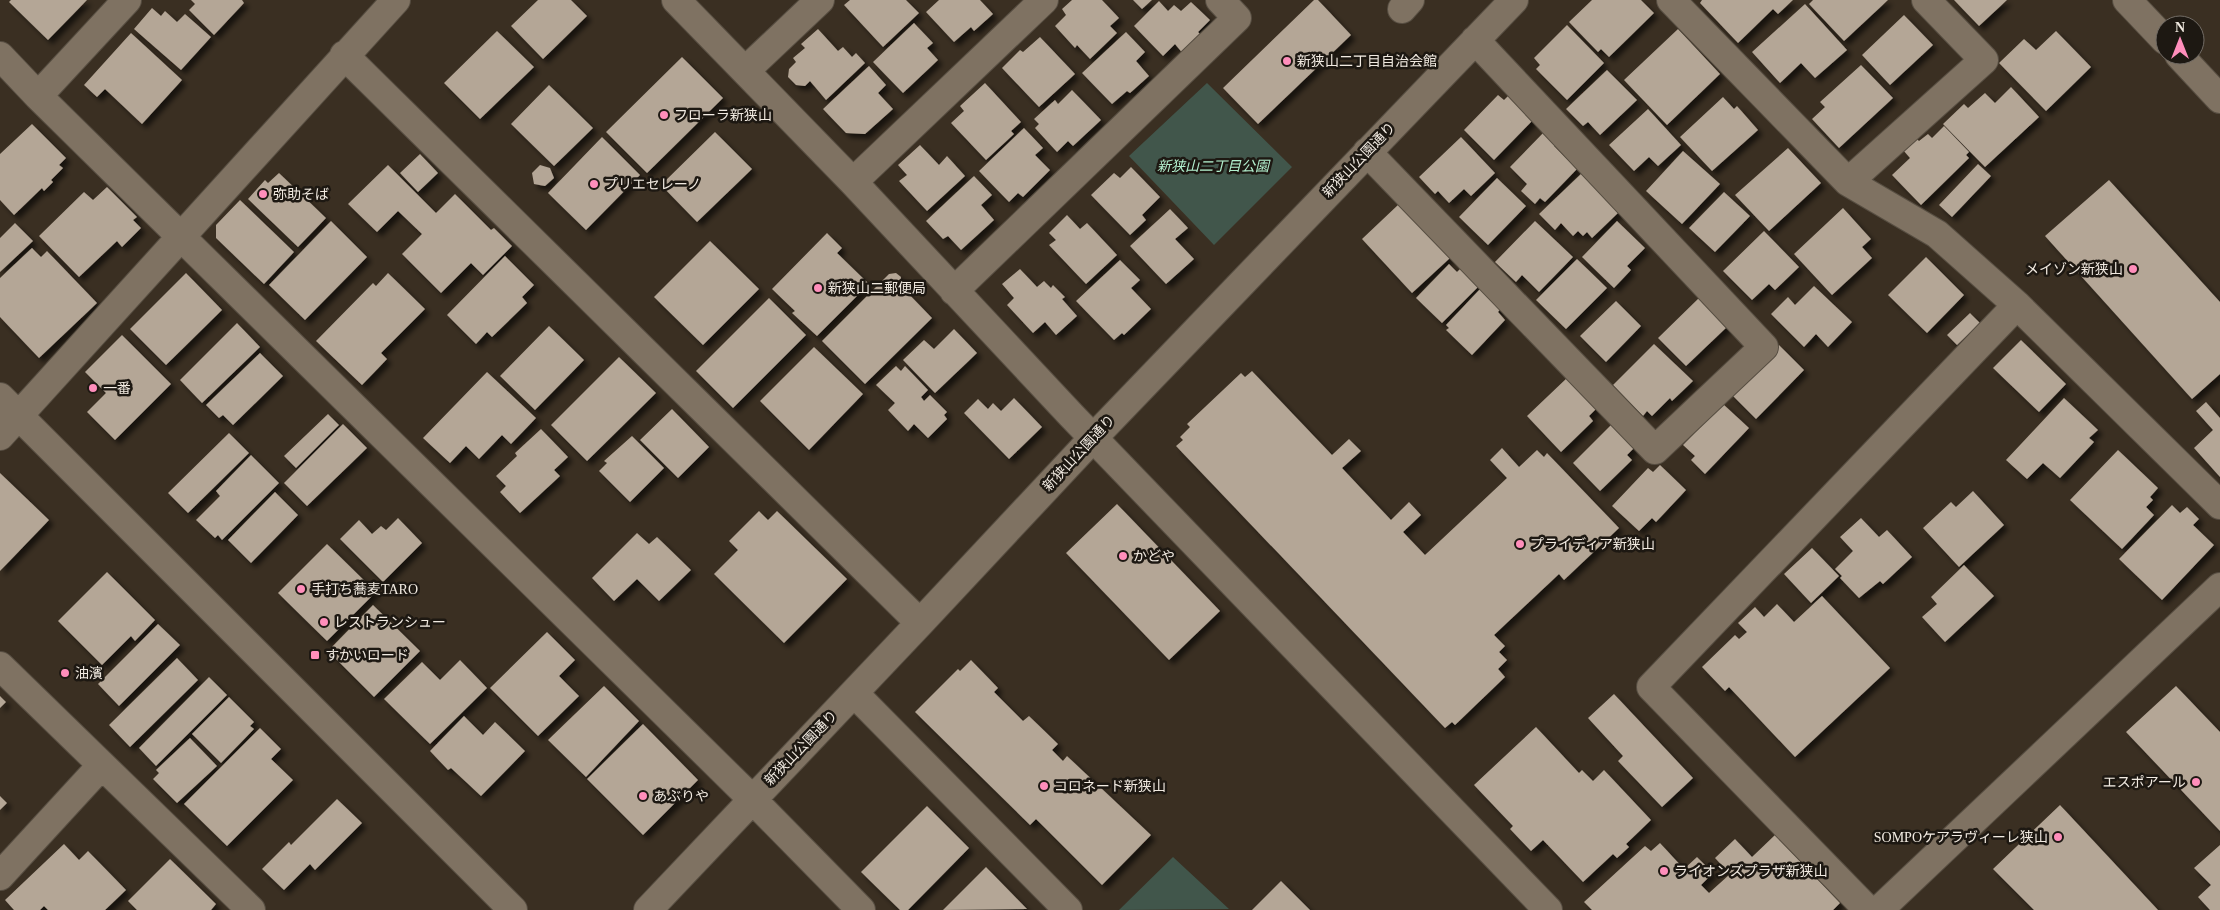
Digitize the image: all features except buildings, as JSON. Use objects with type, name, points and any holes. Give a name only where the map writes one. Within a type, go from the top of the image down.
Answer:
[{"type":"street","points":[[38,96],[127,0]]},
{"type":"street","points":[[0,436],[344,55],[396,0]]},
{"type":"street","points":[[676,0],[1548,910]]},
{"type":"street","points":[[744,71],[820,0]]},
{"type":"street","points":[[852,182],[1044,0]]},
{"type":"street","points":[[954,291],[1237,18],[1220,0]]},
{"type":"street","name":"新狭山公園通り","points":[[648,910],[920,624],[1094,437],[1514,0]]},
{"type":"street","points":[[1671,0],[1848,182],[1937,234],[2017,305],[2220,505]]},
{"type":"street","points":[[1848,182],[1984,60],[1926,0]]},
{"type":"street","points":[[2127,0],[2155,29]]},
{"type":"street","points":[[1367,152],[1655,450],[1764,346],[1475,40]]},
{"type":"street","points":[[344,55],[920,624]]},
{"type":"street","points":[[0,56],[38,96],[752,799],[861,910]]},
{"type":"street","points":[[2188,65],[2220,99]]},
{"type":"street","points":[[1868,910],[1651,687],[2017,305]]},
{"type":"street","points":[[0,397],[513,910]]},
{"type":"street","points":[[1879,910],[2220,587]]},
{"type":"street","points":[[0,666],[251,910]]},
{"type":"street","points":[[854,693],[1068,910]]},
{"type":"street","points":[[0,876],[101,766]]},
{"type":"green space","name":"新狭山二丁目公園","points":[[1207,83],[1292,167],[1214,245],[1129,156]]},
{"type":"green space","points":[[1173,857],[1229,909],[1119,910]]},
{"type":"place","name":"新狭山二丁目自治会館","points":[[1287,61]]},
{"type":"place","name":"フローラ新狭山","points":[[664,115]]},
{"type":"place","name":"プリエセレーノ","points":[[594,184]]},
{"type":"place","name":"弥助そば","points":[[263,194]]},
{"type":"place","name":"メイゾン新狭山","points":[[2133,269]]},
{"type":"place","name":"新狭山二郵便局","points":[[818,288]]},
{"type":"place","name":"一番","points":[[93,388]]},
{"type":"place","name":"プライディア新狭山","points":[[1520,544]]},
{"type":"place","name":"かどや","points":[[1123,556]]},
{"type":"place","name":"手打ち蕎麦TARO","points":[[301,589]]},
{"type":"place","name":"レストランシュー","points":[[324,622]]},
{"type":"place","name":"すかいロード","points":[[315,655]]},
{"type":"place","name":"油濱","points":[[65,673]]},
{"type":"place","name":"エスポアール","points":[[2196,782]]},
{"type":"place","name":"コロネード新狭山","points":[[1044,786]]},
{"type":"place","name":"あぶりや","points":[[643,796]]},
{"type":"place","name":"SOMPOケアラヴィーレ狭山","points":[[2058,837]]},
{"type":"place","name":"ライオンズプラザ新狭山","points":[[1664,871]]}]
